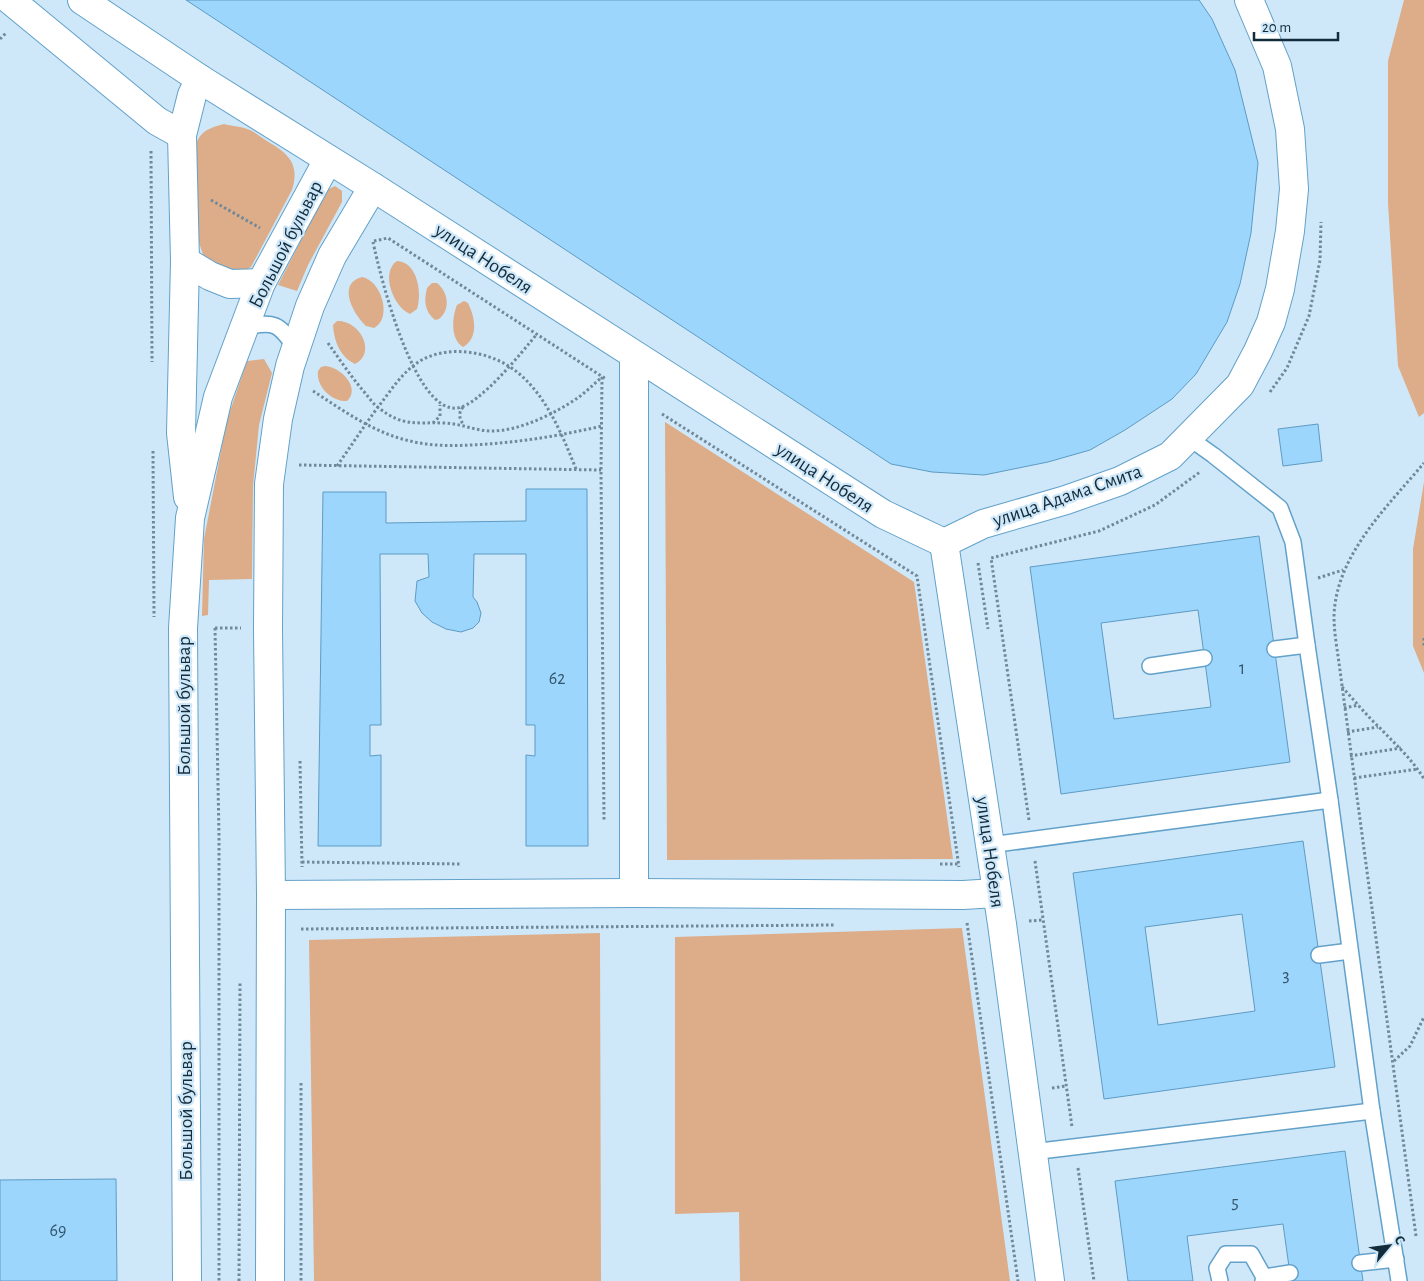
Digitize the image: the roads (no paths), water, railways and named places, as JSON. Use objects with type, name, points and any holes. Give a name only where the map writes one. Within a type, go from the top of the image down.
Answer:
[{"type":"street","points":[[10,0],[157,121],[182,134]]},
{"type":"street","name":"улица Нобеля","points":[[82,0],[200,79],[373,187],[883,514],[944,543],[990,845],[1050,1281]]},
{"type":"street","name":"улица Адама Смита","points":[[944,543],[983,524],[1066,500],[1120,481],[1170,456],[1240,385],[1271,322],[1280,289],[1290,230],[1294,189],[1290,129],[1277,66],[1249,0]]},
{"type":"street","points":[[190,518],[181,433],[185,261],[182,134],[192,95],[200,79]]},
{"type":"street","name":"Большой бульвар","points":[[187,1281],[183,628],[190,518],[218,398],[244,327],[261,283],[328,160]]},
{"type":"street","points":[[270,1281],[269,484],[278,419],[290,366],[309,346],[310,306],[330,261],[373,187]]},
{"type":"street","points":[[185,261],[210,276],[230,284],[261,283]]},
{"type":"street","points":[[634,355],[634,893]]},
{"type":"street","points":[[271,895],[963,894],[996,892]]},
{"type":"lane","points":[[244,327],[266,323],[283,329],[309,346]]},
{"type":"lane","points":[[1189,438],[1280,508],[1293,542],[1372,1111],[1399,1281]]},
{"type":"lane","points":[[1275,650],[1306,645]]},
{"type":"lane","points":[[1150,666],[1204,658]]},
{"type":"lane","points":[[990,845],[1330,800]]},
{"type":"lane","points":[[1319,955],[1350,951]]},
{"type":"lane","points":[[1032,1152],[1372,1111]]},
{"type":"lane","points":[[1220,1281],[1217,1268],[1226,1254],[1251,1254],[1263,1279],[1290,1273]]},
{"type":"lane","points":[[1360,1263],[1396,1259]]}]
